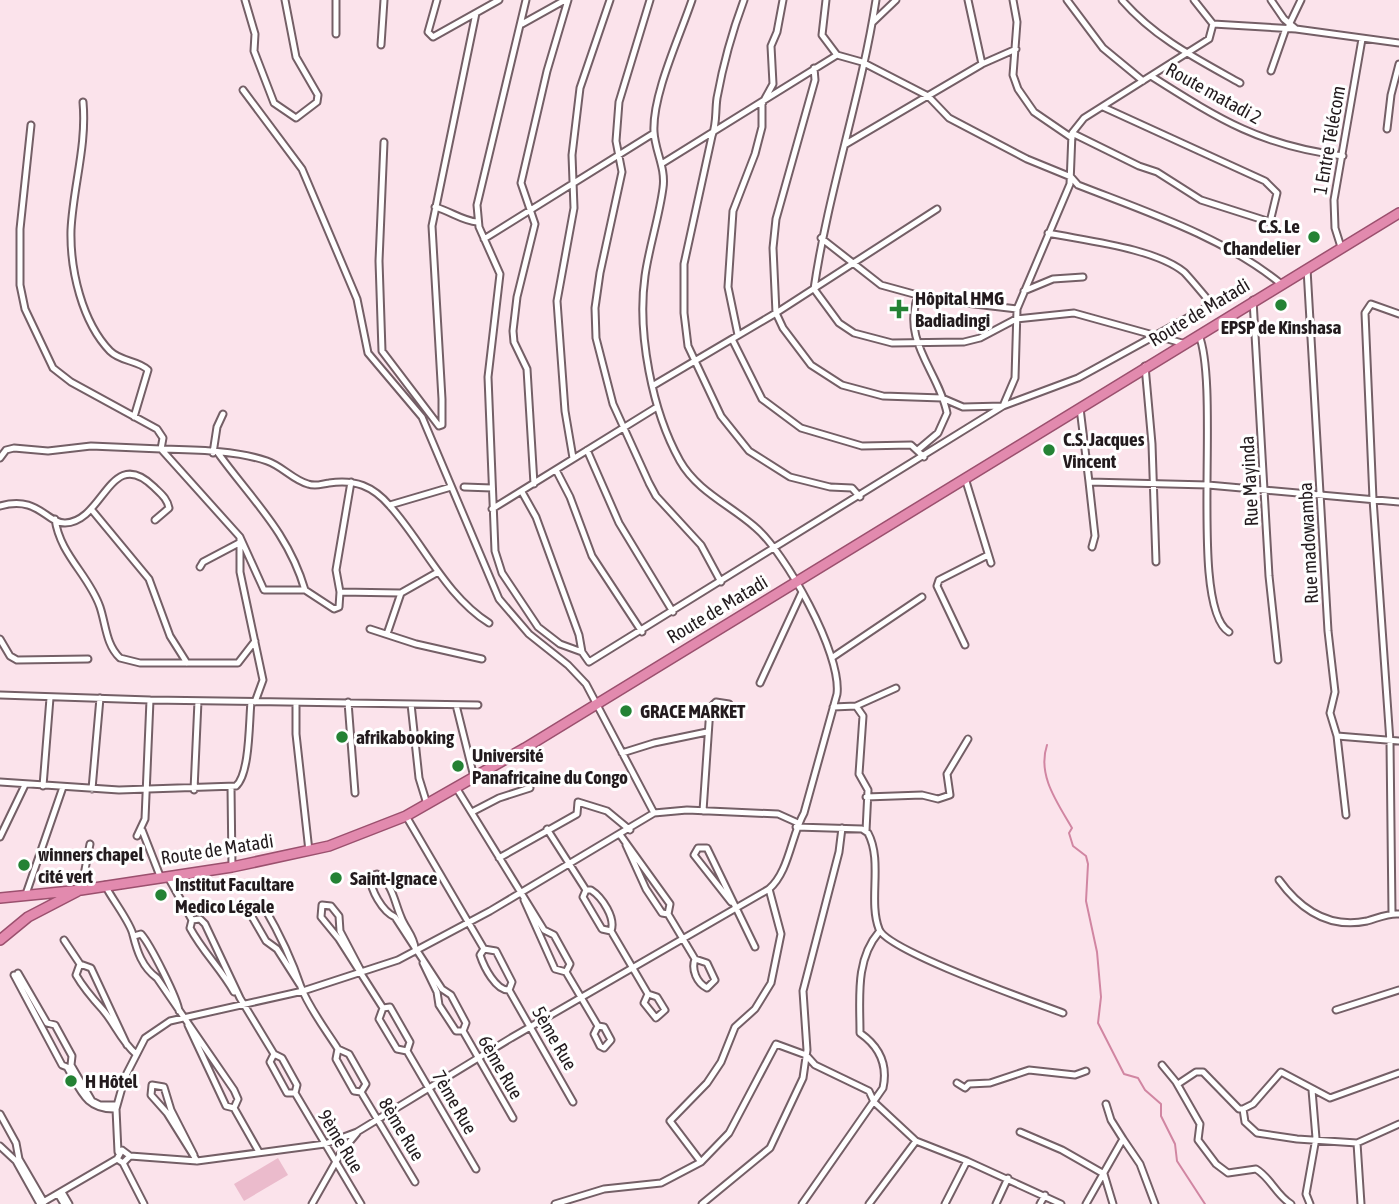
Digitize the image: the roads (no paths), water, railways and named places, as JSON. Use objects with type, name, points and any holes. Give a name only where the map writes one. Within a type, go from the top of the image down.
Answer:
[{"type":"highway","name":"Route de Matadi","points":[[0,898],[81,890],[104,884],[232,867],[309,851],[405,816],[457,789],[1198,333],[1399,213]]},
{"type":"highway","points":[[0,940],[28,917],[81,890]]},
{"type":"street","points":[[245,0],[255,34],[254,51],[274,103],[296,118],[317,102],[318,94],[296,57],[285,0]]},
{"type":"street","points":[[336,0],[336,34]]},
{"type":"street","points":[[381,45],[384,0]]},
{"type":"street","points":[[438,0],[428,32],[433,37],[499,0]]},
{"type":"street","points":[[384,142],[379,261],[382,351],[439,426],[442,425],[442,399],[432,226],[479,11],[485,0]]},
{"type":"street","points":[[526,0],[477,205],[477,222],[500,274],[488,377],[495,551],[502,573],[512,590],[546,635],[582,652]]},
{"type":"street","points":[[521,24],[566,0]]},
{"type":"street","points":[[534,484],[527,369],[514,342],[513,331],[517,297],[535,224],[522,193],[523,170],[566,0]]},
{"type":"street","points":[[573,458],[565,411],[557,301],[574,208],[572,155],[580,88],[610,0]]},
{"type":"street","points":[[650,0],[619,102],[616,141],[622,172],[595,308],[596,338],[623,428],[656,496],[701,545],[721,582]]},
{"type":"street","points":[[123,1163],[130,1156],[196,1158],[325,1144],[357,1132],[428,1087],[633,968],[733,905],[769,889],[778,878],[804,813],[838,684],[833,657],[802,592],[757,528],[720,502],[680,461],[657,407],[643,331],[642,303],[654,222],[663,188],[663,163],[654,133],[662,84],[692,0]]},
{"type":"street","points":[[744,0],[725,61],[717,101],[717,127],[712,136],[684,264],[684,313],[688,346],[721,415],[749,451],[790,477],[830,487],[852,488],[860,497]]},
{"type":"street","points":[[738,335],[728,287],[733,211],[755,154],[762,127],[762,104],[769,96],[774,75],[771,46],[777,32],[783,0]]},
{"type":"street","points":[[826,0],[822,35],[837,55],[862,62],[928,96],[949,118],[1027,159],[1071,177],[1079,185],[1175,224],[1253,261],[1280,283]]},
{"type":"street","points":[[876,0],[846,144],[821,238],[814,289],[839,323],[854,333],[892,343],[972,341],[1016,319],[1086,314],[1182,344]]},
{"type":"street","points":[[873,23],[896,0]]},
{"type":"street","points":[[968,0],[982,64]]},
{"type":"street","points":[[1013,0],[1017,22],[1013,75],[1025,102],[1060,132],[1157,172],[1201,200],[1270,222],[1278,193],[1265,181],[1103,107]]},
{"type":"street","points":[[1067,0],[1103,48],[1143,81]]},
{"type":"street","points":[[1122,0],[1140,21],[1187,55],[1240,83]]},
{"type":"street","points":[[1003,406],[1015,379],[1017,309],[1071,177],[1072,135],[1084,118],[1209,39],[1214,29],[1213,24],[1194,0]]},
{"type":"street","points":[[1271,0],[1289,25],[1296,29]]},
{"type":"street","points":[[1289,25],[1301,0]]},
{"type":"street","points":[[1213,24],[1285,31],[1296,29],[1399,43]]},
{"type":"street","points":[[1271,71],[1285,31]]},
{"type":"street","name":"1 Entre Télécom","points":[[1341,247],[1334,214],[1362,39]]},
{"type":"street","points":[[846,144],[982,64],[1016,49]]},
{"type":"street","points":[[663,163],[717,127],[837,55]]},
{"type":"street","points":[[1387,129],[1391,95],[1399,64]]},
{"type":"street","points":[[814,68],[815,80],[776,219],[773,248],[776,313],[805,358],[842,385],[883,396],[942,398],[963,407],[1003,406]]},
{"type":"street","name":"Route matadi 2","points":[[1151,76],[1229,124],[1262,138],[1322,156],[1343,156]]},
{"type":"street","points":[[243,90],[302,169],[357,299],[368,353],[422,416],[479,559],[505,608],[529,634],[581,678],[654,813]]},
{"type":"street","points":[[83,102],[83,145],[71,232],[74,258],[84,307],[98,334],[120,358],[148,370],[134,417]]},
{"type":"street","points":[[31,125],[20,229],[21,299],[52,368],[71,382],[160,432],[163,438],[161,449]]},
{"type":"street","points":[[484,239],[654,133]]},
{"type":"street","points":[[435,207],[451,210],[467,221],[477,222]]},
{"type":"street","points":[[654,385],[776,313],[937,209]]},
{"type":"street","points":[[522,492],[536,517],[579,635],[582,652],[589,662],[642,632],[1003,406],[1078,378],[1209,306],[1209,301],[1185,273],[1136,251],[1048,233]]},
{"type":"street","points":[[821,238],[881,285],[918,296],[1017,309]]},
{"type":"street","name":"Rue madowamba","points":[[1307,267],[1328,631],[1335,692],[1330,713],[1337,736],[1346,815]]},
{"type":"street","points":[[1024,291],[1053,279],[1083,277]]},
{"type":"street","points":[[918,296],[911,321],[922,358],[947,413],[945,423],[938,433],[919,449]]},
{"type":"street","name":"Rue Mayinda","points":[[1253,300],[1269,576],[1278,660]]},
{"type":"street","points":[[1279,880],[1296,902],[1326,919],[1366,921],[1396,913],[1390,742],[1373,499],[1365,313],[1371,304],[1399,314]]},
{"type":"street","points":[[1198,333],[1207,369],[1210,576],[1218,621],[1230,632]]},
{"type":"street","points":[[732,339],[762,399],[800,428],[862,446],[903,443],[919,449],[924,457]]},
{"type":"street","points":[[1145,366],[1156,562]]},
{"type":"street","points":[[1080,406],[1095,536],[1092,547]]},
{"type":"street","points":[[492,509],[657,407]]},
{"type":"street","points":[[223,414],[217,427],[216,453],[281,532],[296,561],[305,590]]},
{"type":"street","points":[[0,458],[6,450],[13,449],[48,451],[91,446],[216,453],[266,460],[306,484],[318,486],[351,482],[370,488],[390,505],[438,572],[475,614],[489,623]]},
{"type":"street","points":[[161,449],[239,540],[264,590],[305,590],[334,609],[339,607],[340,592],[336,570],[351,482]]},
{"type":"street","points":[[587,450],[619,523],[673,612]]},
{"type":"street","points":[[556,470],[570,497],[592,556],[642,632]]},
{"type":"street","points":[[0,506],[31,505],[55,519],[71,522],[91,509],[111,484],[122,476],[135,473],[144,477],[168,502],[169,508],[155,520]]},
{"type":"street","points":[[965,477],[990,562]]},
{"type":"street","points":[[1089,482],[1208,485],[1399,502]]},
{"type":"street","points":[[390,505],[451,487]]},
{"type":"street","points":[[464,487],[492,488]]},
{"type":"street","points":[[91,509],[149,579],[170,636],[187,663]]},
{"type":"street","points":[[55,519],[64,550],[99,604],[116,654],[126,661],[239,663],[255,641]]},
{"type":"street","points":[[200,567],[203,562],[239,540]]},
{"type":"street","points":[[0,782],[143,790],[194,790],[240,784],[245,766],[253,702],[263,680],[240,572],[239,540]]},
{"type":"street","points":[[965,645],[937,586],[939,580],[988,555]]},
{"type":"street","points":[[340,592],[401,593],[438,572]]},
{"type":"street","points":[[760,683],[802,592]]},
{"type":"street","points":[[387,634],[401,593]]},
{"type":"street","points":[[833,657],[922,597]]},
{"type":"street","points":[[370,629],[482,659]]},
{"type":"street","points":[[0,639],[9,656],[17,660],[88,659]]},
{"type":"street","points":[[832,707],[856,706],[896,688]]},
{"type":"street","points":[[0,695],[478,705]]},
{"type":"street","points":[[43,786],[50,698]]},
{"type":"street","points":[[92,789],[100,698]]},
{"type":"street","points":[[150,700],[142,830],[164,875],[192,920],[190,928],[195,937],[205,954],[219,962],[274,1055],[282,1058],[298,1085],[295,1093],[287,1093],[270,1062],[274,1055]]},
{"type":"street","points":[[194,790],[198,701]]},
{"type":"street","points":[[348,702],[355,793]]},
{"type":"street","points":[[296,703],[296,734],[309,851]]},
{"type":"street","points":[[411,704],[419,778],[427,805]]},
{"type":"street","points":[[703,811],[712,704],[729,704]]},
{"type":"street","points":[[456,705],[474,778]]},
{"type":"street","points":[[856,706],[863,716],[859,774],[868,790],[866,831],[871,839],[879,932],[885,938],[918,955],[1063,1013]]},
{"type":"street","points":[[622,753],[654,743],[708,732]]},
{"type":"street","points":[[1337,736],[1399,741]]},
{"type":"street","points":[[866,797],[922,795],[947,798],[950,795],[947,774],[968,739]]},
{"type":"street","points":[[0,837],[25,785]]},
{"type":"street","points":[[26,894],[63,787]]},
{"type":"street","points":[[231,787],[232,867]]},
{"type":"street","points":[[472,812],[499,798],[530,788]]},
{"type":"street","points":[[457,789],[542,931],[541,942],[555,969],[566,972]]},
{"type":"street","points":[[499,858],[577,814],[578,802],[607,811],[630,830]]},
{"type":"street","points":[[144,1204],[118,1155],[117,1107],[136,1054],[154,1030],[183,1017],[361,971],[416,950],[522,896],[654,813],[703,811],[778,814],[797,825],[866,831]]},
{"type":"street","points":[[405,816],[484,949],[496,951],[512,982],[509,990],[504,991],[499,986],[482,961],[480,955],[484,949]]},
{"type":"street","points":[[702,1204],[770,1148],[803,1078],[806,1055],[803,991],[839,852],[842,828]]},
{"type":"street","points":[[547,829],[586,890],[591,890],[600,898],[613,922],[611,931],[648,994],[657,998],[665,1010],[656,1018],[644,1003],[648,994]]},
{"type":"street","points":[[137,836],[142,830]]},
{"type":"street","points":[[621,836],[662,914],[668,914]]},
{"type":"street","points":[[81,890],[90,844]]},
{"type":"street","points":[[715,876],[718,868],[707,848],[698,848],[694,855],[715,876],[755,947]]},
{"type":"street","points":[[397,916],[387,912],[370,883],[371,876],[377,874],[384,878],[396,898],[397,916],[440,990],[439,1005],[456,1031],[463,1031],[466,1023],[451,995],[440,990]]},
{"type":"street","points":[[644,876],[655,881],[670,904],[668,914],[695,960],[693,968],[701,984],[707,988],[715,980],[707,963],[695,960]]},
{"type":"street","points":[[104,884],[134,936],[135,948],[149,972],[160,976]]},
{"type":"street","points":[[701,1162],[670,1121],[712,1076],[735,1027],[755,1009],[771,983],[781,934],[769,889]]},
{"type":"street","points":[[586,890],[583,897],[602,929],[611,931]]},
{"type":"street","points":[[279,948],[266,941],[251,915],[254,905],[264,907],[279,933],[279,948],[302,988],[338,1049],[349,1054],[366,1084],[361,1092],[354,1091],[335,1059],[338,1049]]},
{"type":"street","points":[[337,932],[339,916],[331,906],[322,905],[321,917],[337,932],[383,1008]]},
{"type":"street","points":[[192,920],[200,919],[205,924],[220,951],[219,962]]},
{"type":"street","points":[[542,931],[554,936],[568,960],[566,972],[598,1026]]},
{"type":"street","points":[[802,1204],[883,1088],[887,1068],[871,1040],[860,1033],[859,998],[863,958],[879,932]]},
{"type":"street","points":[[134,936],[141,934],[146,939],[160,976],[211,1064],[215,1088],[226,1106],[234,1108],[259,1152]]},
{"type":"street","points":[[64,940],[80,964],[91,968],[104,993],[103,1006]]},
{"type":"street","points":[[80,964],[76,975],[91,1000],[103,1006],[127,1045],[136,1054]]},
{"type":"street","points":[[16,974],[45,1024]]},
{"type":"street","name":"5ème Rue","points":[[509,990],[573,1102]]},
{"type":"street","points":[[1336,1010],[1399,990]]},
{"type":"street","points":[[383,1008],[393,1009],[410,1042],[407,1051],[397,1049],[379,1019],[383,1008]]},
{"type":"street","points":[[45,1024],[42,1028],[62,1065],[69,1066]]},
{"type":"street","points":[[45,1024],[55,1025],[72,1056],[69,1066],[86,1099],[99,1109],[117,1107]]},
{"type":"street","name":"6ème Rue","points":[[463,1031],[513,1118]]},
{"type":"street","points":[[555,1204],[604,1189],[661,1183],[701,1162],[730,1133],[775,1044],[806,1055],[815,1065],[869,1091],[874,1102],[916,1141],[967,1160],[1061,1204]]},
{"type":"street","name":"7ème Rue","points":[[407,1051],[476,1169]]},
{"type":"street","points":[[211,1064],[221,1068],[234,1090],[238,1099],[234,1108]]},
{"type":"street","points":[[1162,1065],[1178,1084],[1200,1124],[1198,1140],[1216,1164],[1228,1173],[1256,1169],[1269,1180],[1279,1196],[1291,1204]]},
{"type":"street","points":[[957,1083],[965,1088],[969,1084],[990,1083],[1029,1070],[1075,1075],[1086,1071]]},
{"type":"street","points":[[1178,1084],[1196,1072],[1203,1072],[1239,1110],[1253,1104],[1281,1072],[1330,1098],[1339,1097],[1399,1073]]},
{"type":"street","points":[[169,1111],[151,1096],[149,1090],[156,1083],[164,1087],[169,1111],[196,1158]]},
{"type":"street","points":[[1310,1204],[1306,1194],[1316,1138],[1312,1090]]},
{"type":"street","name":"8ème Rue","points":[[361,1092],[415,1182]]},
{"type":"street","name":"9ème Rue","points":[[295,1093],[361,1204]]},
{"type":"street","points":[[1105,1104],[1111,1120],[1140,1164],[1155,1204]]},
{"type":"street","points":[[1243,1109],[1245,1122],[1256,1133],[1357,1143],[1399,1124]]},
{"type":"street","points":[[0,1114],[16,1143],[15,1156]]},
{"type":"street","points":[[312,1204],[357,1132]]},
{"type":"street","points":[[1020,1132],[1062,1150],[1104,1174],[1113,1204]]},
{"type":"street","points":[[1086,1204],[1123,1139]]},
{"type":"street","points":[[869,1204],[916,1141]]},
{"type":"street","points":[[1357,1143],[1361,1204]]},
{"type":"street","points":[[0,1146],[15,1156],[41,1203],[126,1150],[130,1156]]},
{"type":"street","points":[[945,1204],[967,1160]]},
{"type":"street","points":[[996,1204],[1008,1178]]},
{"type":"street","points":[[60,1193],[66,1204]]},
{"type":"street","points":[[1041,1204],[1045,1195]]},
{"type":"waterway","points":[[1047,745],[1045,767],[1050,788],[1072,828],[1069,833],[1073,846],[1086,856],[1088,864],[1086,901],[1097,952],[1101,997],[1098,1023],[1124,1074],[1138,1078],[1145,1090],[1161,1104],[1161,1116],[1175,1144],[1177,1161],[1205,1204]]},
{"type":"place","name":"C.S. Le Chandelier","points":[[1314,237]]},
{"type":"place","name":"EPSP de Kinshasa","points":[[1281,305]]},
{"type":"place","name":"Hôpital HMG Badiadingi","points":[[899,309]]},
{"type":"place","name":"C.S. Jacques Vincent","points":[[1049,450]]},
{"type":"place","name":"GRACE MARKET","points":[[626,711]]},
{"type":"place","name":"afrikabooking","points":[[342,737]]},
{"type":"place","name":"Université Panafricaine du Congo","points":[[458,766]]},
{"type":"place","name":"winners chapel cité vert","points":[[24,865]]},
{"type":"place","name":"Saint-Ignace","points":[[336,878]]},
{"type":"place","name":"Institut Facultare Medico Légale","points":[[161,895]]},
{"type":"place","name":"H Hôtel","points":[[71,1081]]}]
